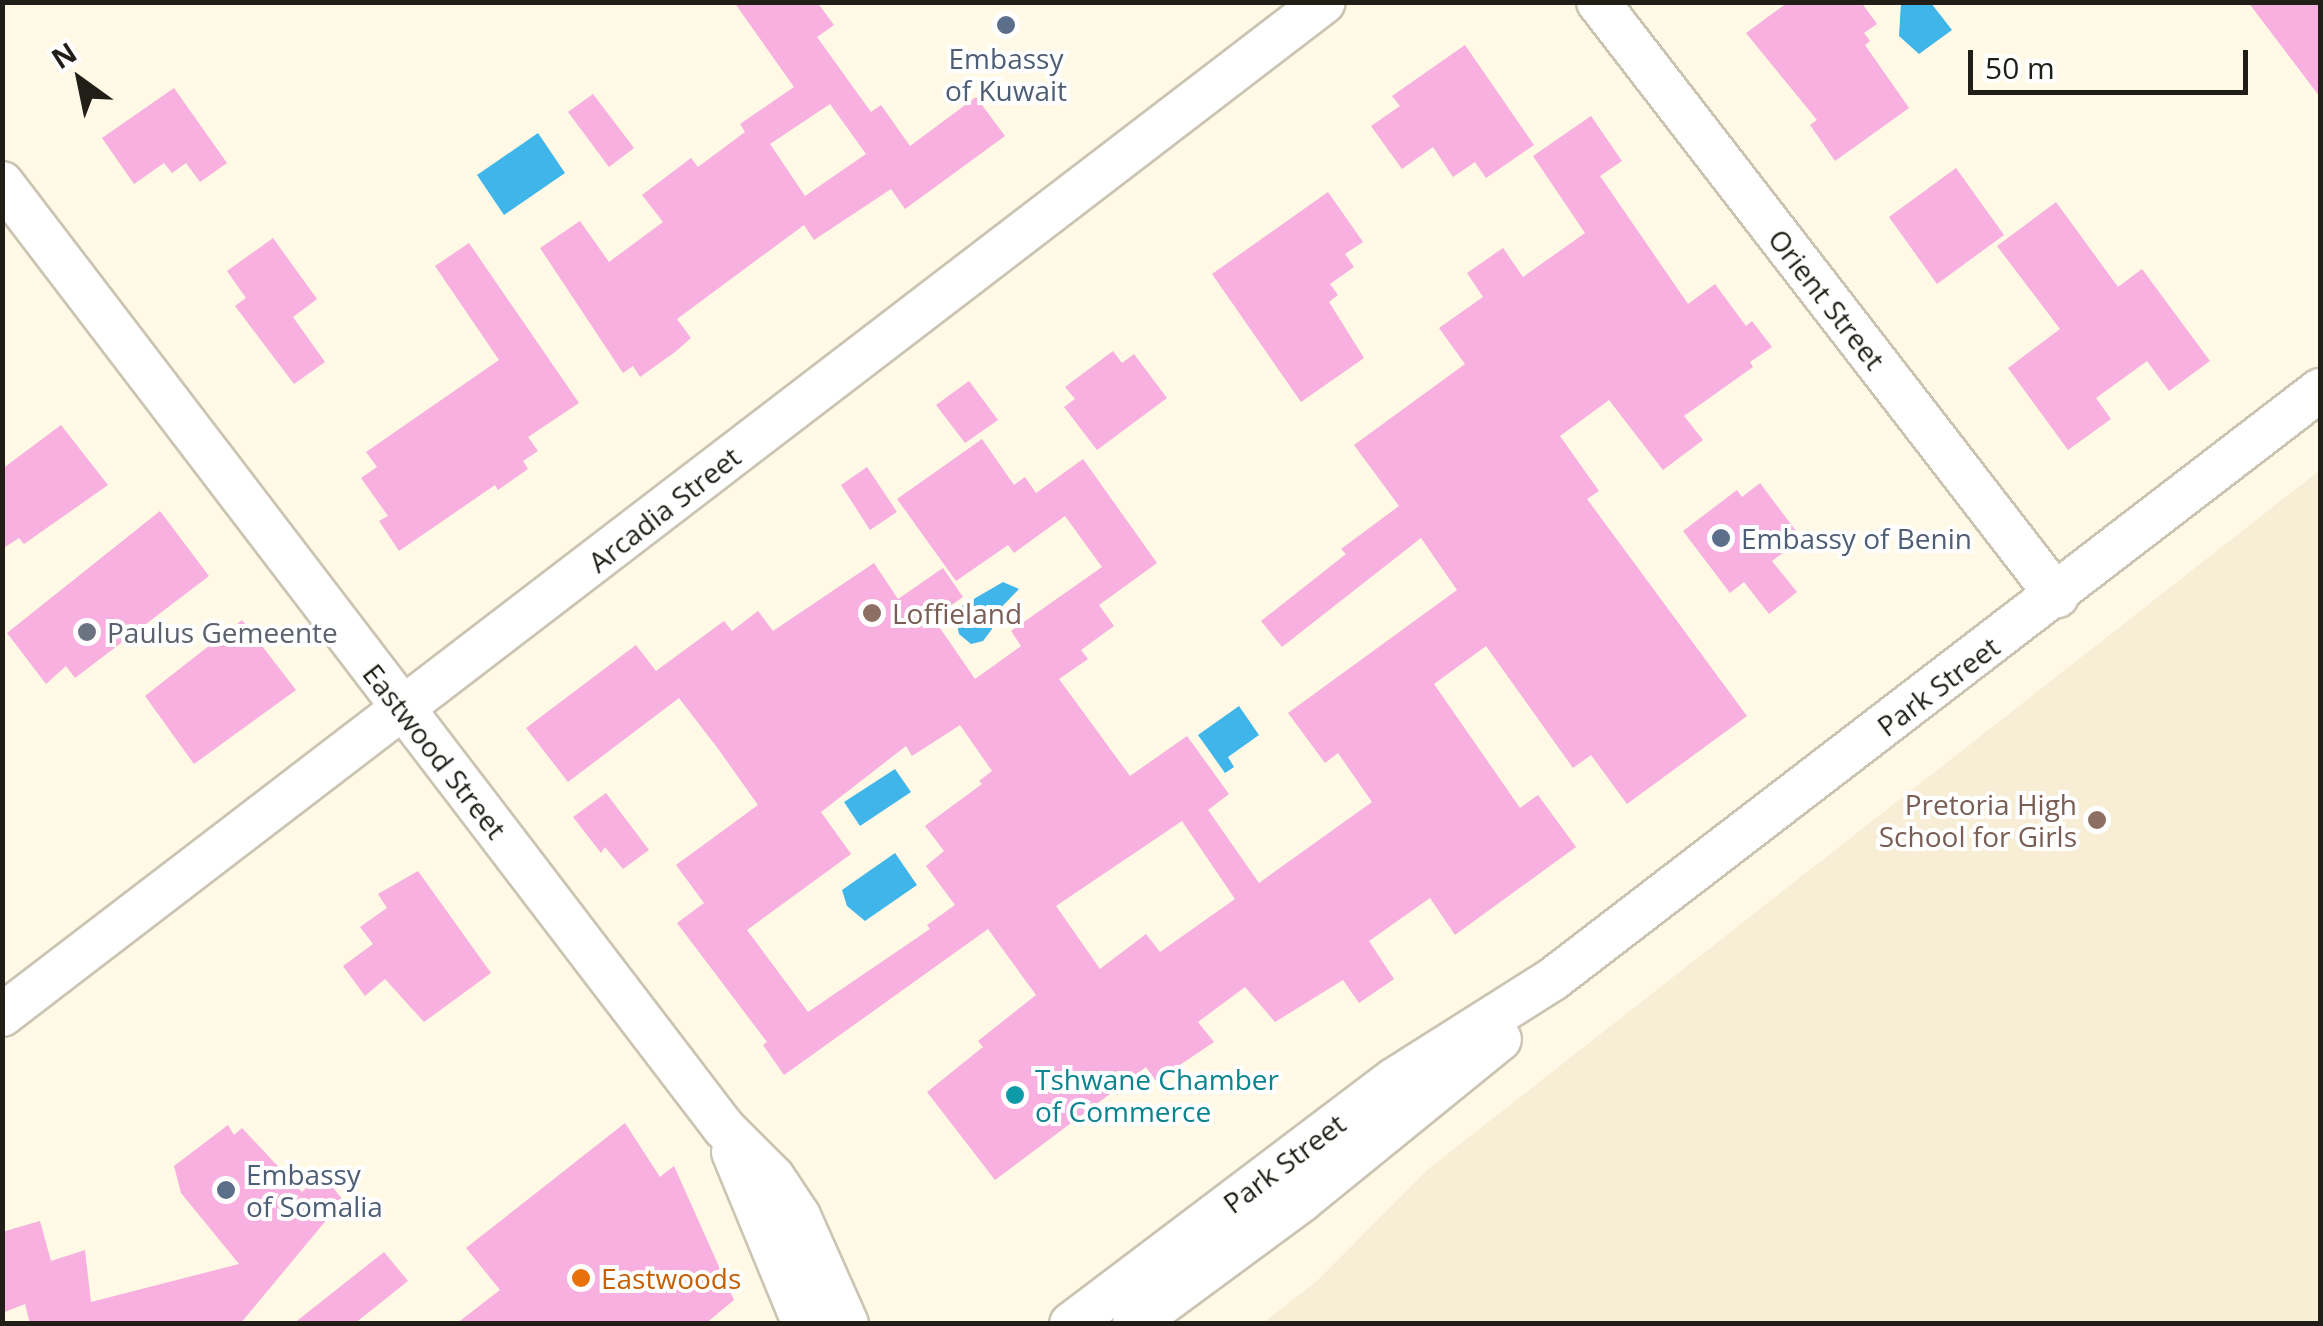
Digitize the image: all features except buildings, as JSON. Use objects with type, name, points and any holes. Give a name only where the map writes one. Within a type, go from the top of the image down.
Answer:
[{"type":"street","name":"Arcadia Street","points":[[2,1014],[1324,2]]},
{"type":"street","name":"Orient Street","points":[[1598,2],[2057,596]]},
{"type":"street","name":"Eastwood Street","points":[[2,183],[724,1128],[752,1154],[790,1200],[840,1305],[866,1324]]},
{"type":"street","name":"Park Street","points":[[1071,1324],[1396,1079],[1553,979],[2057,596],[2320,390]]},
{"type":"street","name":"Park Street","points":[[1134,1324],[1302,1200],[1486,1050],[1528,1013],[1553,979]]},
{"type":"street","name":"Eastwood Street","points":[[724,1128],[804,1324]]},
{"type":"shaded area","name":"Pretoria High School for Girls","points":[[2320,470],[2320,1323],[1263,1323],[1318,1280],[1427,1170]]},
{"type":"water","points":[[1901,3],[1931,3],[1952,30],[1919,54],[1899,36]]},
{"type":"water","points":[[538,133],[565,173],[504,215],[477,175]]},
{"type":"water","points":[[1003,582],[1019,589],[993,616],[992,629],[983,641],[971,644],[959,634],[956,620],[960,607]]},
{"type":"water","points":[[1239,706],[1259,735],[1228,757],[1234,767],[1225,773],[1198,735]]},
{"type":"water","points":[[895,769],[911,792],[860,826],[844,802]]},
{"type":"water","points":[[895,853],[917,885],[865,921],[847,906],[842,890]]},
{"type":"place","name":"Embassy of Kuwait","points":[[1006,25]]},
{"type":"place","name":"Embassy of Benin","points":[[1721,538]]},
{"type":"place","name":"Loffieland","points":[[872,613]]},
{"type":"place","name":"Paulus Gemeente","points":[[87,632]]},
{"type":"place","name":"Pretoria High School for Girls","points":[[2097,820]]},
{"type":"place","name":"Tshwane Chamber of Commerce","points":[[1015,1095]]},
{"type":"place","name":"Embassy of Somalia","points":[[226,1190]]},
{"type":"place","name":"Eastwoods","points":[[581,1278]]}]
